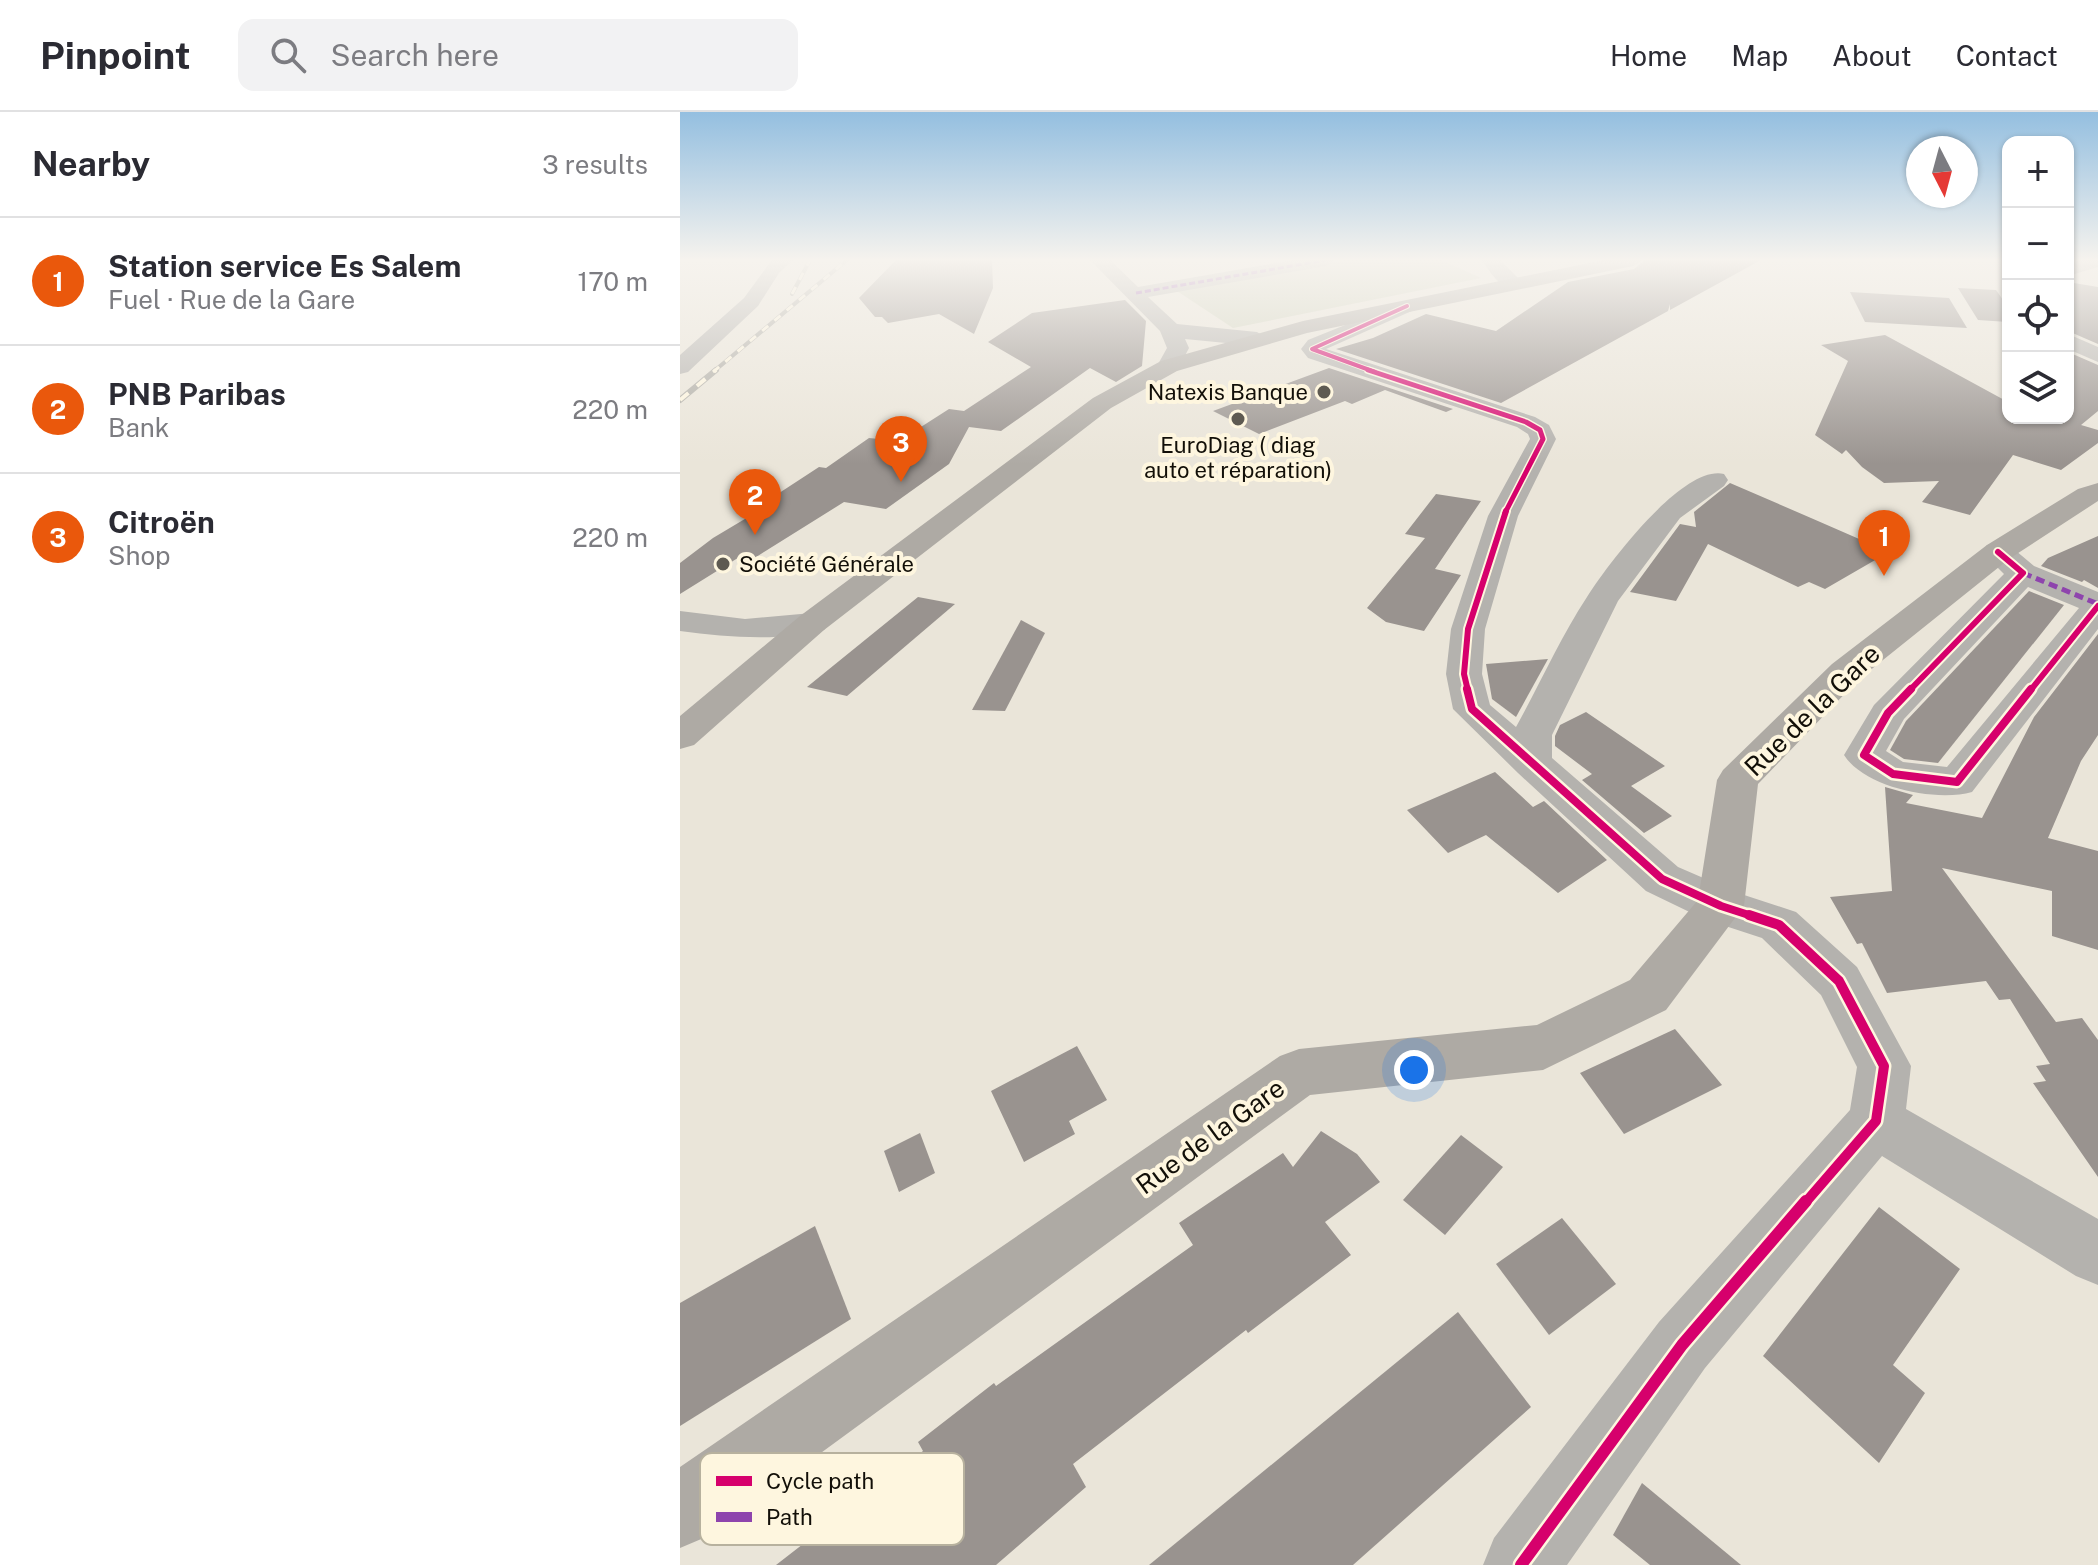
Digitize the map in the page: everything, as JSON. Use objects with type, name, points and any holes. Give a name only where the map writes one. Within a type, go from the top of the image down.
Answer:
[{"type":"main road","points":[[680,736],[812,623],[1102,403],[1169,366],[1257,339],[1308,328]]},
{"type":"main road","name":"Rue de la Gare","points":[[762,1453],[1299,1073],[1543,1047],[1648,995],[1721,906],[1738,780],[1845,672],[2010,562],[2088,495],[2098,492]]},
{"type":"main road","name":"Rue de la Gare","points":[[680,1511],[700,1497]]},
{"type":"street","points":[[680,367],[723,328]]},
{"type":"street","points":[[1356,328],[1312,349],[1316,353],[1526,422],[1540,430],[1543,439],[1503,516],[1468,629],[1464,674],[1472,709],[1662,879],[1721,906],[1779,925],[1839,981],[1884,1066],[1876,1121],[1682,1345],[1521,1565]]},
{"type":"street","points":[[1170,329],[1210,337],[1257,339]]},
{"type":"street","points":[[1169,366],[1178,348],[1170,329]]},
{"type":"street","points":[[2074,344],[2098,355]]},
{"type":"street","points":[[1532,764],[1532,735],[1602,599],[1670,512],[1714,480]]},
{"type":"street","points":[[2010,562],[2098,605],[1957,782],[1893,774],[1864,755],[1897,703],[2010,562]]},
{"type":"street","points":[[680,621],[745,629],[812,623]]},
{"type":"street","points":[[1876,1121],[2098,1254]]},
{"type":"building","points":[[963,328],[977,328],[974,334]]},
{"type":"building","points":[[1010,328],[1145,328],[1142,366],[1116,382],[1090,368],[1001,431],[969,427],[949,464],[886,509],[844,502],[753,559],[741,556],[680,594],[680,563],[713,538],[775,501],[770,499],[819,467],[826,468],[869,438],[899,441],[949,409],[964,411],[1031,367],[988,342]]},
{"type":"building","points":[[1396,328],[1483,328],[1496,331],[1501,328],[1637,328],[1501,403],[1336,349]]},
{"type":"building","points":[[2074,328],[2098,328],[2098,344],[2074,334]]},
{"type":"building","points":[[1885,335],[2002,399],[2002,424],[2074,424],[2074,355],[2098,365],[2098,411],[2081,425],[2098,430],[2098,443],[2061,470],[2013,455],[1970,515],[1922,502],[1939,481],[1884,483],[1846,450],[1842,454],[1815,435],[1848,361],[1821,345]]},
{"type":"building","points":[[1329,368],[1453,409],[1446,412],[1385,390],[1352,404],[1345,401],[1259,434],[1213,411]]},
{"type":"building","points":[[1730,483],[1889,552],[1825,589],[1809,582],[1798,587],[1708,544],[1676,601],[1630,592],[1680,524],[1696,527],[1694,512]]},
{"type":"building","points":[[1436,494],[1481,501],[1435,569],[1461,575],[1424,631],[1386,622],[1367,608],[1425,538],[1405,534]]},
{"type":"building","points":[[2098,536],[2098,588],[2084,580],[2082,582],[2041,566],[2048,558]]},
{"type":"building","points":[[2029,591],[2064,605],[1938,763],[1904,759],[1890,750],[1906,721]]},
{"type":"building","points":[[918,597],[955,604],[847,696],[807,687]]},
{"type":"building","points":[[1021,620],[1045,633],[1005,711],[972,710]]},
{"type":"building","points":[[2098,634],[2098,735],[2081,761],[2048,838],[2098,851],[2098,950],[2052,936],[2052,891],[1942,868],[2056,1022],[2082,1018],[2098,1040],[2098,1177],[2033,1083],[2046,1081],[2036,1066],[2050,1064],[2010,999],[1999,1000],[1986,981],[1887,993],[1862,943],[1857,944],[1830,897],[1892,891],[1885,787],[1913,795],[1906,803],[1982,818],[2034,717]]},
{"type":"building","points":[[1548,659],[1516,717],[1492,699],[1486,664]]},
{"type":"building","points":[[1586,712],[1665,766],[1631,786],[1672,816],[1644,833],[1582,780],[1592,774],[1555,746],[1555,736],[1560,725]]},
{"type":"building","points":[[1495,772],[1533,807],[1544,801],[1607,860],[1558,893],[1486,835],[1448,853],[1407,810]]},
{"type":"building","points":[[1675,1029],[1722,1085],[1624,1134],[1580,1073]]},
{"type":"building","points":[[1077,1046],[1107,1100],[1069,1121],[1075,1134],[1024,1162],[991,1091]]},
{"type":"building","points":[[1321,1131],[1357,1154],[1380,1182],[1325,1222],[1351,1255],[1248,1333],[1246,1330],[1073,1464],[1086,1487],[996,1565],[776,1565],[802,1545],[964,1545],[964,1453],[920,1453],[923,1451],[918,1442],[994,1383],[996,1386],[1193,1245],[1179,1223],[1283,1153],[1293,1167]]},
{"type":"building","points":[[920,1133],[935,1173],[899,1192],[884,1151]]},
{"type":"building","points":[[1461,1135],[1503,1167],[1445,1235],[1403,1200]]},
{"type":"building","points":[[1879,1207],[1960,1269],[1893,1365],[1925,1393],[1879,1463],[1763,1356]]},
{"type":"building","points":[[1562,1218],[1616,1284],[1549,1335],[1496,1264]]},
{"type":"building","points":[[815,1226],[851,1319],[680,1426],[680,1303]]},
{"type":"building","points":[[1458,1312],[1531,1407],[1353,1565],[1149,1565]]},
{"type":"building","points":[[1642,1483],[1741,1565],[1650,1565],[1613,1535]]},
{"type":"railway","points":[[713,372],[766,328]]},
{"type":"railway","points":[[680,400],[716,370]]},
{"type":"marked path","points":[[2023,573],[2098,604]]},
{"type":"cycle path","points":[[1356,328],[1312,349],[1316,353],[1526,422],[1540,430],[1543,439],[1503,516],[1468,629],[1464,674],[1472,709],[1662,879],[1721,906],[1779,925],[1839,981],[1884,1066],[1876,1121],[1682,1345],[1521,1565]]},
{"type":"cycle path","points":[[1998,552],[2023,573],[1888,713],[1864,755],[1893,774],[1957,782],[2098,606]]},
{"type":"place","name":"Natexis Banque","points":[[1324,392]]},
{"type":"place","name":"EuroDiag ( diag auto et réparation)","points":[[1238,419]]},
{"type":"place","name":"Citroën","points":[[901,482]]},
{"type":"place","name":"PNB Paribas","points":[[755,535]]},
{"type":"place","name":"Société Générale","points":[[723,564]]},
{"type":"place","name":"Station service Es Salem","points":[[1884,576]]}]
